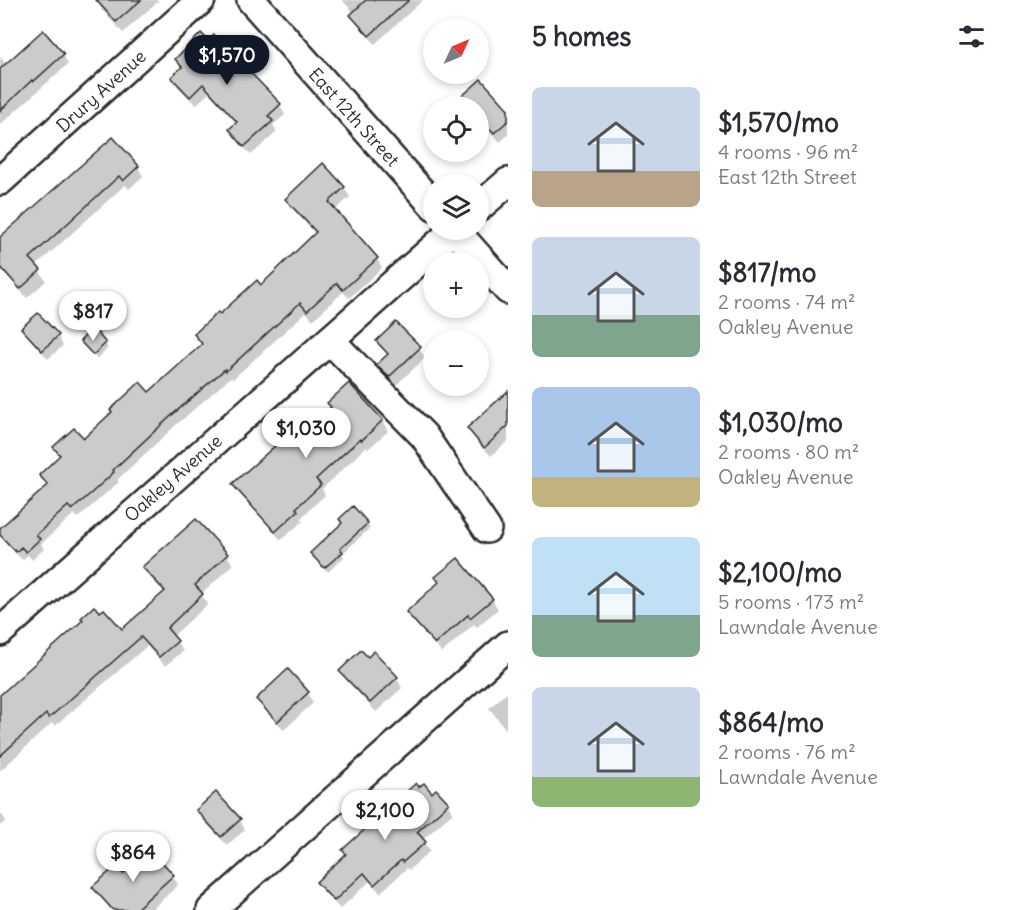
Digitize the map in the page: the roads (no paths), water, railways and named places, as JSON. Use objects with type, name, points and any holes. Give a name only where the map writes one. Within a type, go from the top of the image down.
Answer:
[{"type":"street","name":"Drury Avenue","points":[[0,181],[201,0]]},
{"type":"street","name":"East 12th Street","points":[[251,0],[423,194]]},
{"type":"street","points":[[489,198],[508,182]]},
{"type":"street","name":"Oakley Avenue","points":[[0,632],[443,240]]},
{"type":"street","points":[[463,240],[508,290]]},
{"type":"street","points":[[330,340],[424,436],[487,529]]},
{"type":"street","points":[[211,910],[508,645]]}]
